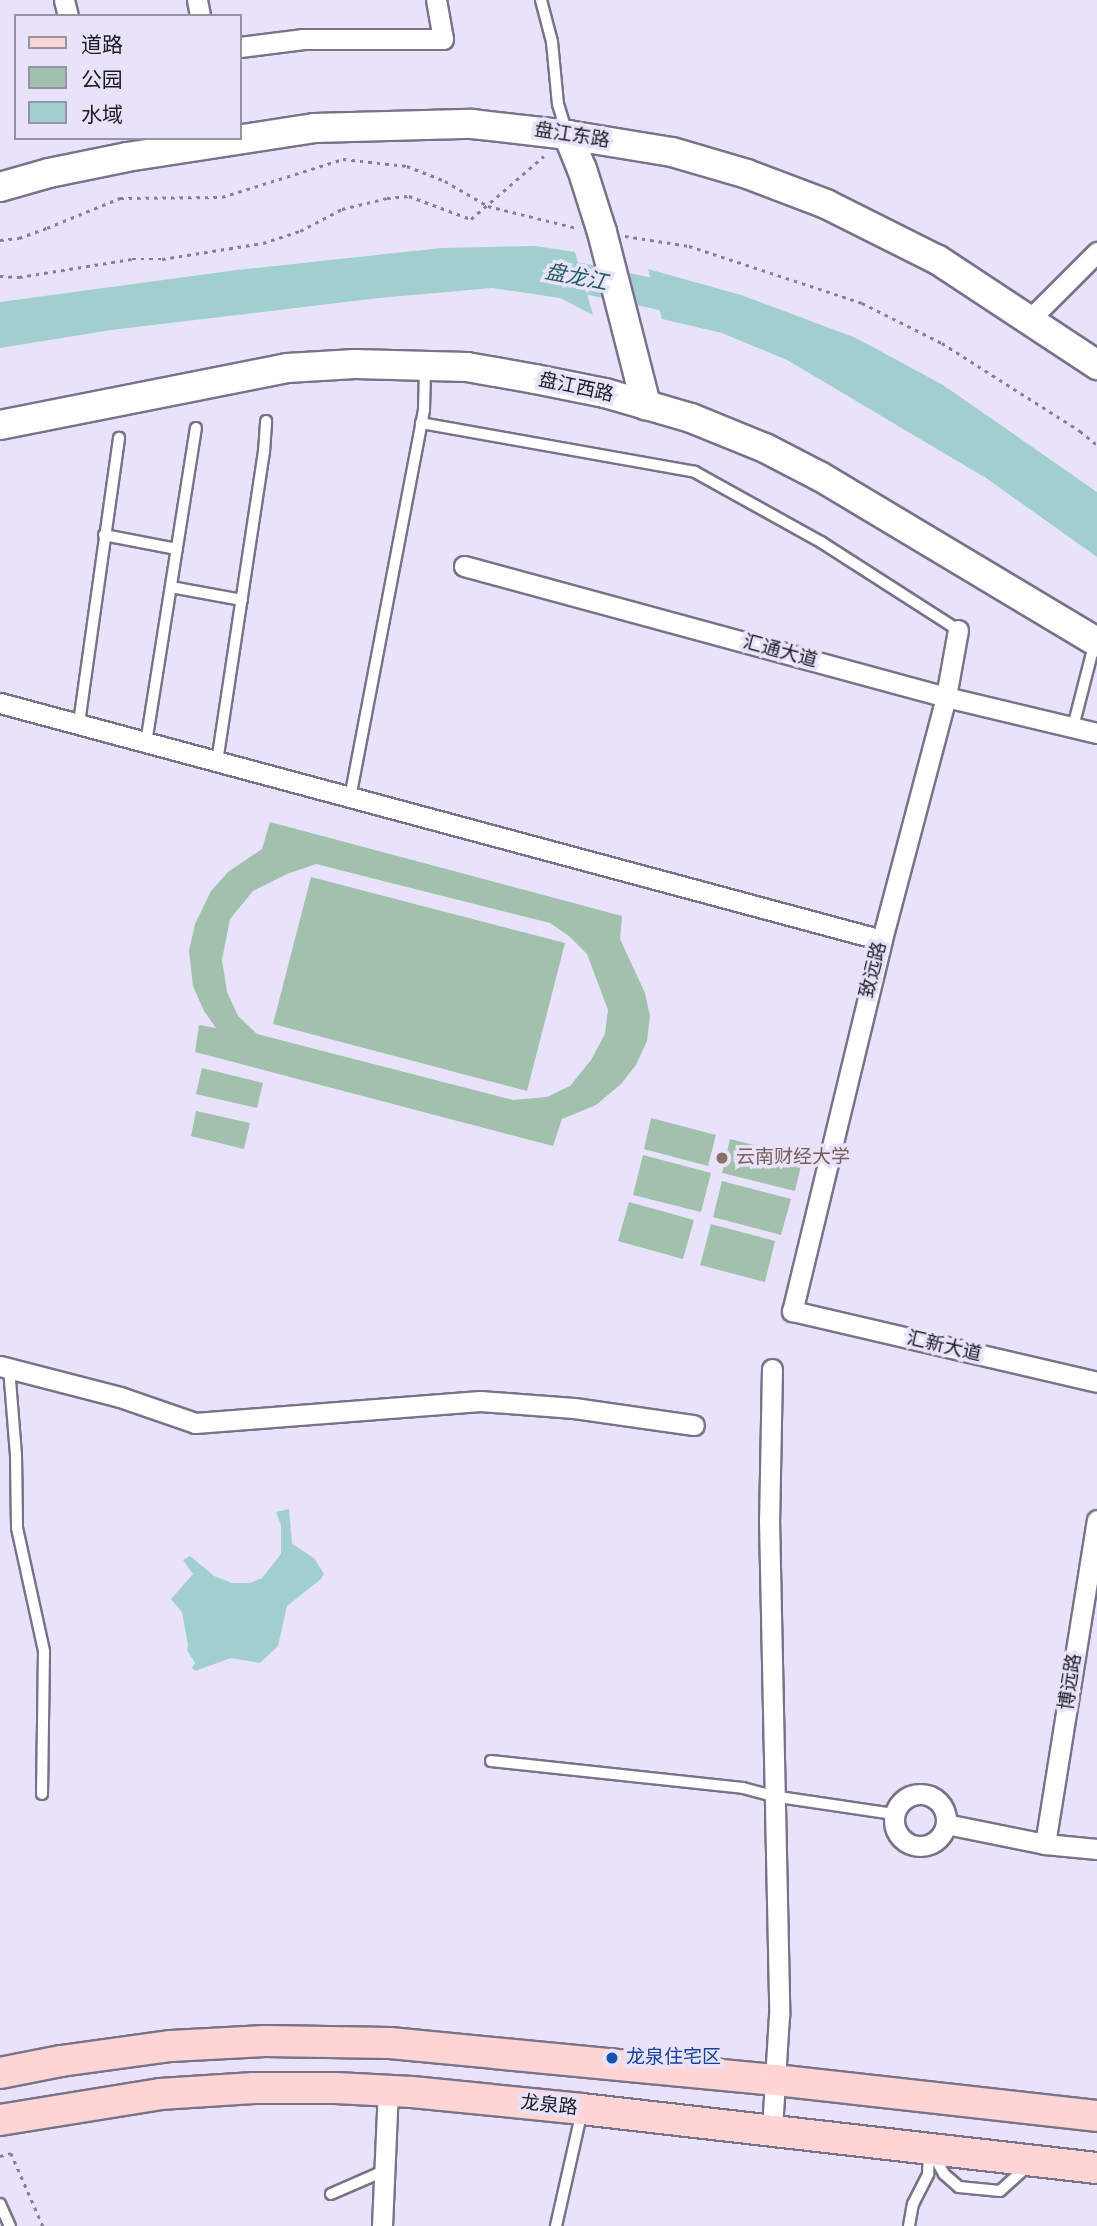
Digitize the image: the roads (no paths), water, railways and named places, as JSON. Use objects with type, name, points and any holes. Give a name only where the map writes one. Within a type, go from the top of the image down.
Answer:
[{"type":"main road","points":[[0,2073],[61,2061],[171,2046],[338,2041],[390,2043],[776,2080],[1097,2116]]},
{"type":"main road","name":"龙泉路","points":[[0,2120],[160,2094],[254,2088],[388,2090],[582,2109],[1097,2168]]},
{"type":"street","points":[[242,47],[303,39],[443,39],[436,0]]},
{"type":"street","name":"盘江东路","points":[[242,139],[314,128],[403,123],[472,124],[568,135],[672,152],[747,174],[825,204],[938,260],[1097,365]]},
{"type":"street","points":[[568,135],[603,235],[646,405]]},
{"type":"street","name":"盘江东路","points":[[0,187],[49,173],[127,157],[237,140]]},
{"type":"street","points":[[1030,319],[1097,252]]},
{"type":"street","name":"盘江西路","points":[[0,425],[287,368],[355,364],[467,367],[605,393],[691,418],[765,448],[821,477],[1096,641]]},
{"type":"street","name":"汇通大道","points":[[464,566],[946,697],[1097,733]]},
{"type":"street","name":"致远路","points":[[792,1311],[882,940],[946,697],[958,630]]},
{"type":"street","points":[[0,703],[882,940]]},
{"type":"street","name":"汇新大道","points":[[792,1311],[1097,1382]]},
{"type":"street","points":[[5,1367],[120,1397],[195,1423],[481,1401],[574,1408],[694,1425]]},
{"type":"street","points":[[772,1369],[769,1519],[772,1796],[779,2015],[772,2130]]},
{"type":"street","name":"博远路","points":[[1045,1844],[1097,1520]]},
{"type":"street","points":[[924,1794],[942,1805],[946,1824],[935,1842],[915,1846],[907,1843],[897,1833],[894,1814],[907,1796],[924,1794]]},
{"type":"street","points":[[946,1824],[1045,1844],[1097,1849]]},
{"type":"street","points":[[382,2226],[388,2090]]},
{"type":"lane","points":[[541,0],[552,43],[558,104],[568,135]]},
{"type":"lane","points":[[350,798],[421,423],[425,367]]},
{"type":"lane","points":[[217,763],[264,452],[266,421]]},
{"type":"lane","points":[[421,423],[695,472],[821,542],[958,630]]},
{"type":"lane","points":[[146,743],[196,428]]},
{"type":"lane","points":[[79,723],[120,438]]},
{"type":"lane","points":[[104,535],[177,549]]},
{"type":"lane","points":[[171,587],[242,600]]},
{"type":"lane","points":[[1073,727],[1096,641]]},
{"type":"lane","points":[[5,1367],[16,1455],[17,1528],[44,1651],[42,1794]]},
{"type":"lane","points":[[491,1761],[721,1785],[772,1796],[894,1814]]},
{"type":"lane","points":[[556,2226],[582,2109]]},
{"type":"lane","points":[[909,2226],[913,2204],[928,2174],[929,2148]]},
{"type":"lane","points":[[331,2194],[384,2171]]},
{"type":"lane","points":[[0,2204],[10,2226]]},
{"type":"water","points":[[535,246],[575,252],[593,315],[560,298],[492,288],[379,298],[111,330],[0,348],[0,302],[237,270],[442,248]]},
{"type":"water","points":[[648,269],[741,295],[856,338],[943,385],[1097,492],[1097,557],[986,478],[787,360],[722,333],[662,319]]},
{"type":"water","points":[[289,1509],[292,1544],[314,1558],[324,1574],[287,1606],[278,1646],[260,1663],[231,1658],[195,1671],[192,1668],[195,1663],[187,1650],[182,1612],[171,1599],[193,1574],[183,1560],[190,1556],[214,1576],[232,1583],[250,1583],[262,1578],[281,1554],[281,1525],[276,1512]]},
{"type":"waterway","name":"盘龙江","points":[[543,270],[661,295],[692,306]]},
{"type":"place","name":"云南财经大学","points":[[722,1158]]},
{"type":"place","name":"龙泉住宅区","points":[[612,2058]]}]
